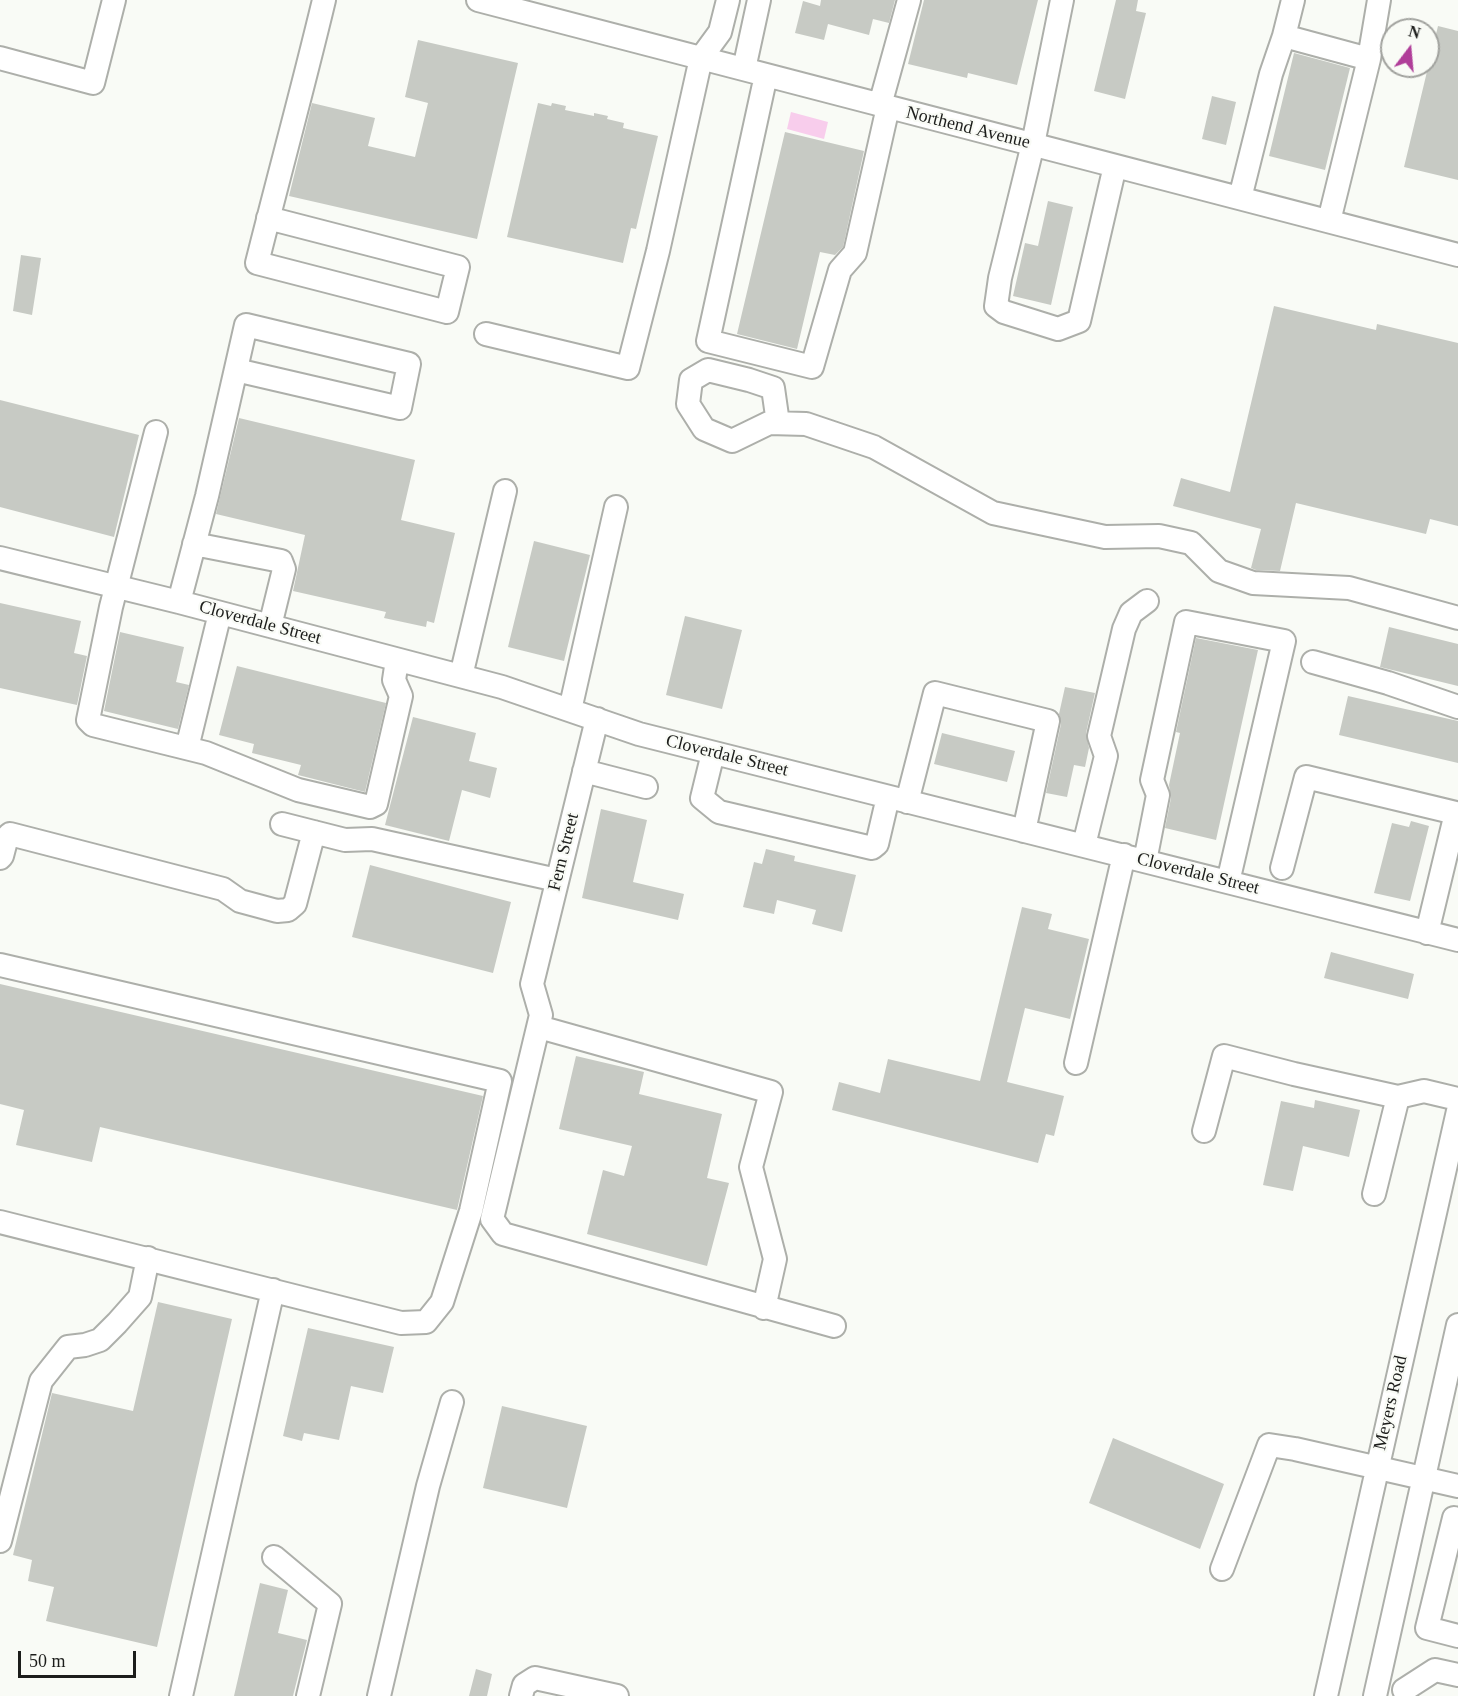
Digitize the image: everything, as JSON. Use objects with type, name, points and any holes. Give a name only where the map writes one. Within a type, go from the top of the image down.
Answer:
[{"type":"street","points":[[0,58],[93,83],[114,0]]},
{"type":"street","points":[[268,218],[458,267],[447,312],[257,263],[268,218],[324,0]]},
{"type":"street","points":[[486,334],[628,368],[658,250],[701,58],[720,32],[728,0]]},
{"type":"street","points":[[744,69],[759,0]]},
{"type":"street","points":[[766,75],[708,341],[812,367],[840,270],[855,253],[884,106],[909,0]]},
{"type":"street","points":[[1062,0],[1033,144],[1000,278],[996,306],[1004,312],[1058,329],[1079,321],[1115,166]]},
{"type":"street","points":[[1240,198],[1271,74],[1293,0]]},
{"type":"street","points":[[1329,221],[1369,59],[1379,0]]},
{"type":"street","name":"Northend Avenue","points":[[486,1],[1458,255]]},
{"type":"street","points":[[1284,36],[1369,59]]},
{"type":"street","points":[[179,602],[195,544],[246,325],[409,364],[400,408],[236,370]]},
{"type":"street","points":[[778,423],[806,424],[874,447],[993,513],[1105,537],[1159,536],[1191,543],[1219,571],[1253,583],[1349,588],[1458,618]]},
{"type":"street","points":[[156,432],[116,586],[88,720],[93,725],[206,753],[298,790],[370,807],[376,804],[401,696],[394,680],[397,660]]},
{"type":"street","points":[[461,676],[505,490]]},
{"type":"street","points":[[570,710],[616,507]]},
{"type":"street","points":[[195,544],[281,561],[284,570],[270,626]]},
{"type":"street","name":"Cloverdale Street","points":[[0,558],[179,602],[502,687],[639,734],[1458,940]]},
{"type":"street","points":[[1084,845],[1106,756],[1099,736],[1124,628],[1131,613],[1147,601]]},
{"type":"street","points":[[187,748],[220,613]]},
{"type":"street","points":[[1076,1063],[1134,858],[1158,795],[1152,780],[1186,622],[1284,641],[1228,882]]},
{"type":"street","points":[[1313,662],[1388,683],[1458,707]]},
{"type":"street","points":[[714,753],[702,798],[719,812],[872,848],[877,844],[897,799],[935,693],[1048,721],[1024,831]]},
{"type":"street","name":"Fern Street","points":[[538,1027],[541,1016],[532,984],[597,719]]},
{"type":"street","points":[[584,771],[646,787]]},
{"type":"street","points":[[1282,868],[1306,777],[1457,813],[1427,933]]},
{"type":"street","points":[[282,824],[345,840],[372,839],[557,880]]},
{"type":"street","points":[[0,858],[10,834],[223,889],[240,902],[277,911],[288,910],[295,904],[314,832]]},
{"type":"street","points":[[0,965],[500,1081],[471,1211],[442,1302],[426,1322],[401,1323],[0,1222]]},
{"type":"street","points":[[764,1308],[775,1259],[752,1167],[771,1092],[538,1027],[492,1219],[503,1234],[764,1308],[834,1326]]},
{"type":"street","points":[[1204,1131],[1224,1056],[1398,1097],[1424,1090],[1458,1099]]},
{"type":"street","points":[[1374,1194],[1398,1097]]},
{"type":"street","name":"Meyers Road","points":[[1326,1696],[1458,1111]]},
{"type":"street","points":[[0,1541],[41,1381],[68,1347],[85,1346],[100,1340],[140,1297],[147,1258]]},
{"type":"street","points":[[181,1696],[273,1290]]},
{"type":"street","points":[[1458,1325],[1376,1690],[1405,1693],[1435,1670],[1458,1675]]},
{"type":"street","points":[[379,1696],[428,1486],[452,1402]]},
{"type":"street","points":[[1222,1569],[1269,1446],[1294,1449],[1458,1486]]},
{"type":"street","points":[[1458,1519],[1454,1518],[1427,1628],[1458,1636]]},
{"type":"street","points":[[274,1557],[330,1604],[308,1696]]},
{"type":"street","points":[[521,1696],[524,1685],[535,1678],[617,1696]]},
{"type":"shaded area","points":[[791,112],[828,122],[824,139],[787,129]]},
{"type":"building","points":[[821,0],[895,0],[889,23],[873,19],[869,35],[828,24],[824,40],[795,33],[803,1],[820,6]]},
{"type":"building","points":[[924,0],[1038,0],[1017,85],[968,73],[967,78],[908,64]]},
{"type":"building","points":[[1116,0],[1138,0],[1136,11],[1146,13],[1125,99],[1094,91]]},
{"type":"building","points":[[1440,26],[1458,31],[1458,180],[1404,167],[1425,78],[1440,78]]},
{"type":"building","points":[[418,40],[518,63],[477,239],[289,196],[312,103],[375,118],[368,146],[415,157],[428,103],[405,97]]},
{"type":"building","points":[[1294,53],[1350,68],[1325,170],[1269,156]]},
{"type":"building","points":[[1212,96],[1236,102],[1226,145],[1202,139]]},
{"type":"building","points":[[538,103],[566,106],[565,110],[594,116],[594,113],[608,116],[607,119],[624,123],[623,128],[658,136],[636,229],[631,228],[623,263],[507,237]]},
{"type":"building","points":[[785,132],[864,151],[843,247],[835,255],[820,252],[797,349],[737,334]]},
{"type":"building","points":[[1048,201],[1073,207],[1051,305],[1013,296],[1025,243],[1038,246]]},
{"type":"building","points":[[21,255],[41,258],[32,315],[13,311]]},
{"type":"building","points":[[1274,306],[1376,330],[1377,324],[1458,343],[1458,526],[1430,519],[1426,534],[1296,503],[1280,571],[1256,570],[1251,568],[1261,529],[1173,506],[1181,478],[1230,492]]},
{"type":"building","points":[[0,400],[139,435],[114,537],[0,507]]},
{"type":"building","points":[[239,418],[415,460],[401,520],[455,533],[434,623],[427,621],[426,627],[384,618],[386,612],[293,591],[305,535],[216,514]]},
{"type":"building","points":[[534,541],[590,555],[564,661],[508,647]]},
{"type":"building","points":[[0,603],[81,621],[74,653],[87,656],[77,705],[0,688]]},
{"type":"building","points":[[685,616],[742,630],[722,709],[666,695]]},
{"type":"building","points":[[1389,627],[1458,644],[1458,686],[1380,667]]},
{"type":"building","points":[[120,632],[184,647],[176,682],[189,685],[178,729],[104,711]]},
{"type":"building","points":[[1196,638],[1258,650],[1216,840],[1165,828],[1171,798],[1169,785],[1180,733],[1176,732]]},
{"type":"building","points":[[237,666],[386,703],[365,792],[298,775],[301,765],[252,753],[254,744],[219,735]]},
{"type":"building","points":[[1065,687],[1095,693],[1086,733],[1089,748],[1085,767],[1074,765],[1067,797],[1046,793],[1061,724],[1059,714]]},
{"type":"building","points":[[1348,696],[1458,721],[1458,763],[1339,735]]},
{"type":"building","points":[[413,717],[476,733],[469,761],[497,768],[490,798],[462,790],[449,841],[385,825]]},
{"type":"building","points":[[942,733],[1015,751],[1007,782],[934,764]]},
{"type":"building","points":[[601,809],[647,820],[633,882],[684,894],[678,920],[582,898]]},
{"type":"building","points":[[1411,821],[1429,826],[1410,901],[1374,893],[1392,823],[1409,827]]},
{"type":"building","points":[[766,849],[795,856],[794,861],[856,875],[842,932],[812,924],[816,910],[777,900],[774,914],[743,907],[754,862],[762,864]]},
{"type":"building","points":[[370,865],[511,902],[493,973],[352,937]]},
{"type":"building","points":[[1022,907],[1052,914],[1048,929],[1089,939],[1070,1019],[1025,1008],[1007,1082],[1064,1096],[1054,1136],[1046,1134],[1038,1163],[832,1110],[839,1082],[880,1093],[888,1059],[980,1081]]},
{"type":"building","points":[[1331,952],[1414,974],[1408,999],[1324,978]]},
{"type":"building","points":[[0,984],[483,1096],[457,1210],[100,1127],[92,1162],[16,1145],[24,1110],[0,1104]]},
{"type":"building","points":[[576,1056],[644,1072],[639,1094],[722,1114],[707,1178],[729,1183],[707,1266],[587,1234],[603,1170],[624,1176],[632,1146],[559,1129]]},
{"type":"building","points":[[1315,1100],[1360,1110],[1349,1157],[1303,1146],[1293,1191],[1263,1185],[1281,1101],[1314,1108]]},
{"type":"building","points":[[158,1302],[232,1319],[157,1647],[46,1621],[54,1587],[28,1581],[32,1560],[13,1555],[52,1393],[133,1411]]},
{"type":"building","points":[[308,1328],[394,1347],[383,1393],[351,1386],[339,1440],[304,1433],[302,1441],[283,1436]]},
{"type":"building","points":[[502,1406],[587,1426],[567,1508],[483,1488]]},
{"type":"building","points":[[1113,1438],[1224,1484],[1200,1549],[1089,1503]]},
{"type":"building","points":[[260,1583],[288,1590],[278,1633],[307,1640],[293,1696],[234,1696]]},
{"type":"building","points":[[476,1669],[492,1674],[487,1696],[469,1696]]}]
